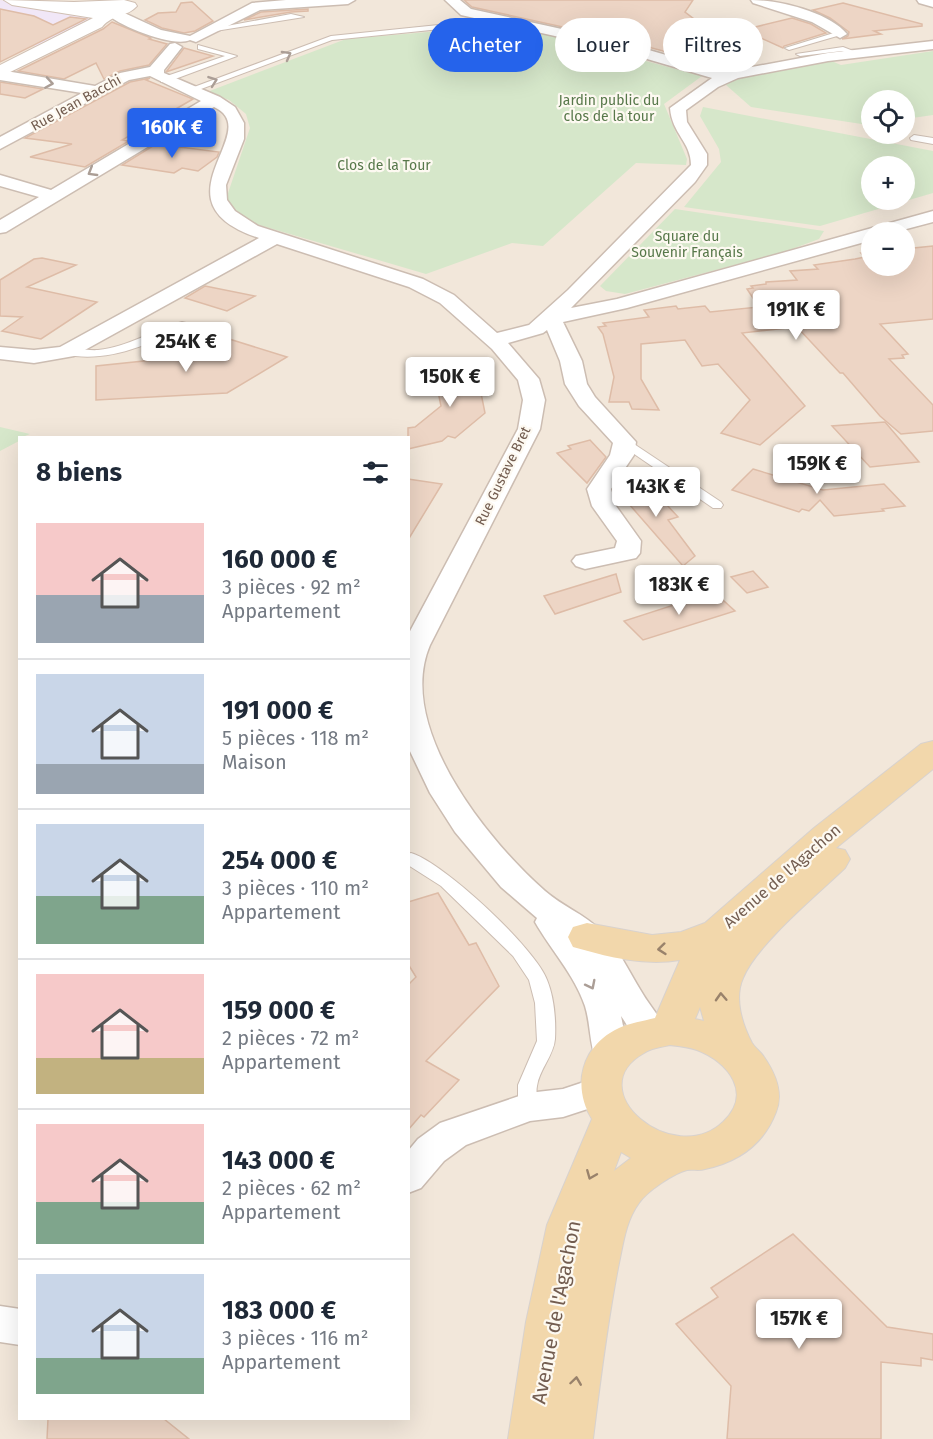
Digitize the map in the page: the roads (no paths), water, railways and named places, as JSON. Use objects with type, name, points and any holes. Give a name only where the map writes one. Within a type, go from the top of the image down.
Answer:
[{"type":"main road","points":[[12,0],[110,11]]},
{"type":"main road","points":[[25,0],[110,11]]},
{"type":"main road","points":[[0,74],[110,11]]},
{"type":"main road","name":"Avenue de l'Agachon","points":[[661,1031],[690,986],[699,961],[718,933],[827,836],[933,754]]},
{"type":"main road","name":"Avenue de l'Agachon","points":[[736,1053],[725,1027],[719,991],[732,959],[933,754]]},
{"type":"main road","points":[[587,937],[648,951],[690,944],[718,933]]},
{"type":"main road","points":[[661,1031],[694,1033],[716,1040],[736,1053],[748,1066],[755,1082],[758,1100],[753,1119],[741,1135],[724,1146],[701,1153],[677,1154],[651,1148],[629,1136],[607,1089],[629,1041],[661,1031]]},
{"type":"main road","name":"Avenue de l'Agachon","points":[[533,1439],[550,1322],[570,1225],[607,1089]]},
{"type":"main road","name":"Avenue de l'Agachon","points":[[568,1439],[584,1320],[603,1231],[622,1191],[639,1175],[677,1154]]},
{"type":"street","points":[[170,77],[187,44],[209,30],[257,6],[348,0]]},
{"type":"street","points":[[452,0],[472,18]]},
{"type":"street","points":[[758,0],[818,19],[840,34]]},
{"type":"street","points":[[924,0],[933,3]]},
{"type":"street","points":[[110,11],[158,34],[187,44]]},
{"type":"street","points":[[543,28],[616,45],[724,77]]},
{"type":"street","points":[[487,334],[536,329],[575,294],[699,165],[699,154],[679,122],[678,108],[724,77],[828,57],[933,45]]},
{"type":"street","points":[[0,74],[98,91]]},
{"type":"street","name":"Rue Jean Bacchi","points":[[0,144],[129,74],[170,77]]},
{"type":"street","name":"Rue Gustave Bret","points":[[170,77],[227,107],[235,115],[238,125],[236,137],[218,183],[218,202],[224,212],[235,222],[274,238],[419,284],[447,299],[487,334],[528,379],[534,400],[529,429],[423,631],[411,660],[411,701],[419,740],[445,796],[489,856],[536,901],[587,937],[661,1031]]},
{"type":"street","points":[[0,228],[214,100]]},
{"type":"street","points":[[0,180],[53,195]]},
{"type":"street","points":[[912,222],[933,216]]},
{"type":"street","points":[[548,319],[620,304],[861,237]]},
{"type":"street","points":[[0,353],[24,358],[67,352],[274,238]]},
{"type":"street","points":[[575,294],[620,304]]},
{"type":"street","points":[[548,319],[554,324],[571,361],[576,384],[587,401],[625,442],[622,455],[599,489],[604,506],[629,542],[627,553],[585,561]]},
{"type":"street","name":"Rue Gustave Bret","points":[[536,901],[576,955],[602,1006],[607,1089]]},
{"type":"street","points":[[410,1175],[431,1150],[453,1134],[528,1107],[563,1103],[607,1089]]},
{"type":"street","points":[[0,1324],[18,1327]]},
{"type":"lane","points":[[209,30],[300,17]]},
{"type":"lane","points":[[264,21],[275,23]]},
{"type":"lane","points":[[170,77],[265,64],[331,38],[428,29]]},
{"type":"lane","points":[[789,48],[840,34]]},
{"type":"lane","points":[[187,44],[265,64]]},
{"type":"lane","points":[[800,54],[843,49],[857,54]]},
{"type":"lane","points":[[170,77],[240,59]]},
{"type":"lane","points":[[170,77],[240,59]]},
{"type":"lane","points":[[915,138],[933,141]]},
{"type":"lane","points":[[67,352],[80,355],[115,351],[152,339],[182,325]]},
{"type":"lane","points":[[625,442],[717,505]]},
{"type":"lane","points":[[411,858],[447,882],[519,952],[538,979],[544,1003],[546,1041],[527,1085],[528,1107]]},
{"type":"park label","name":"Jardin public du clos de la tour","points":[[609,108]]},
{"type":"park label","name":"Clos de la Tour","points":[[384,165]]},
{"type":"park label","name":"Square du Souvenir Français","points":[[687,244]]}]
